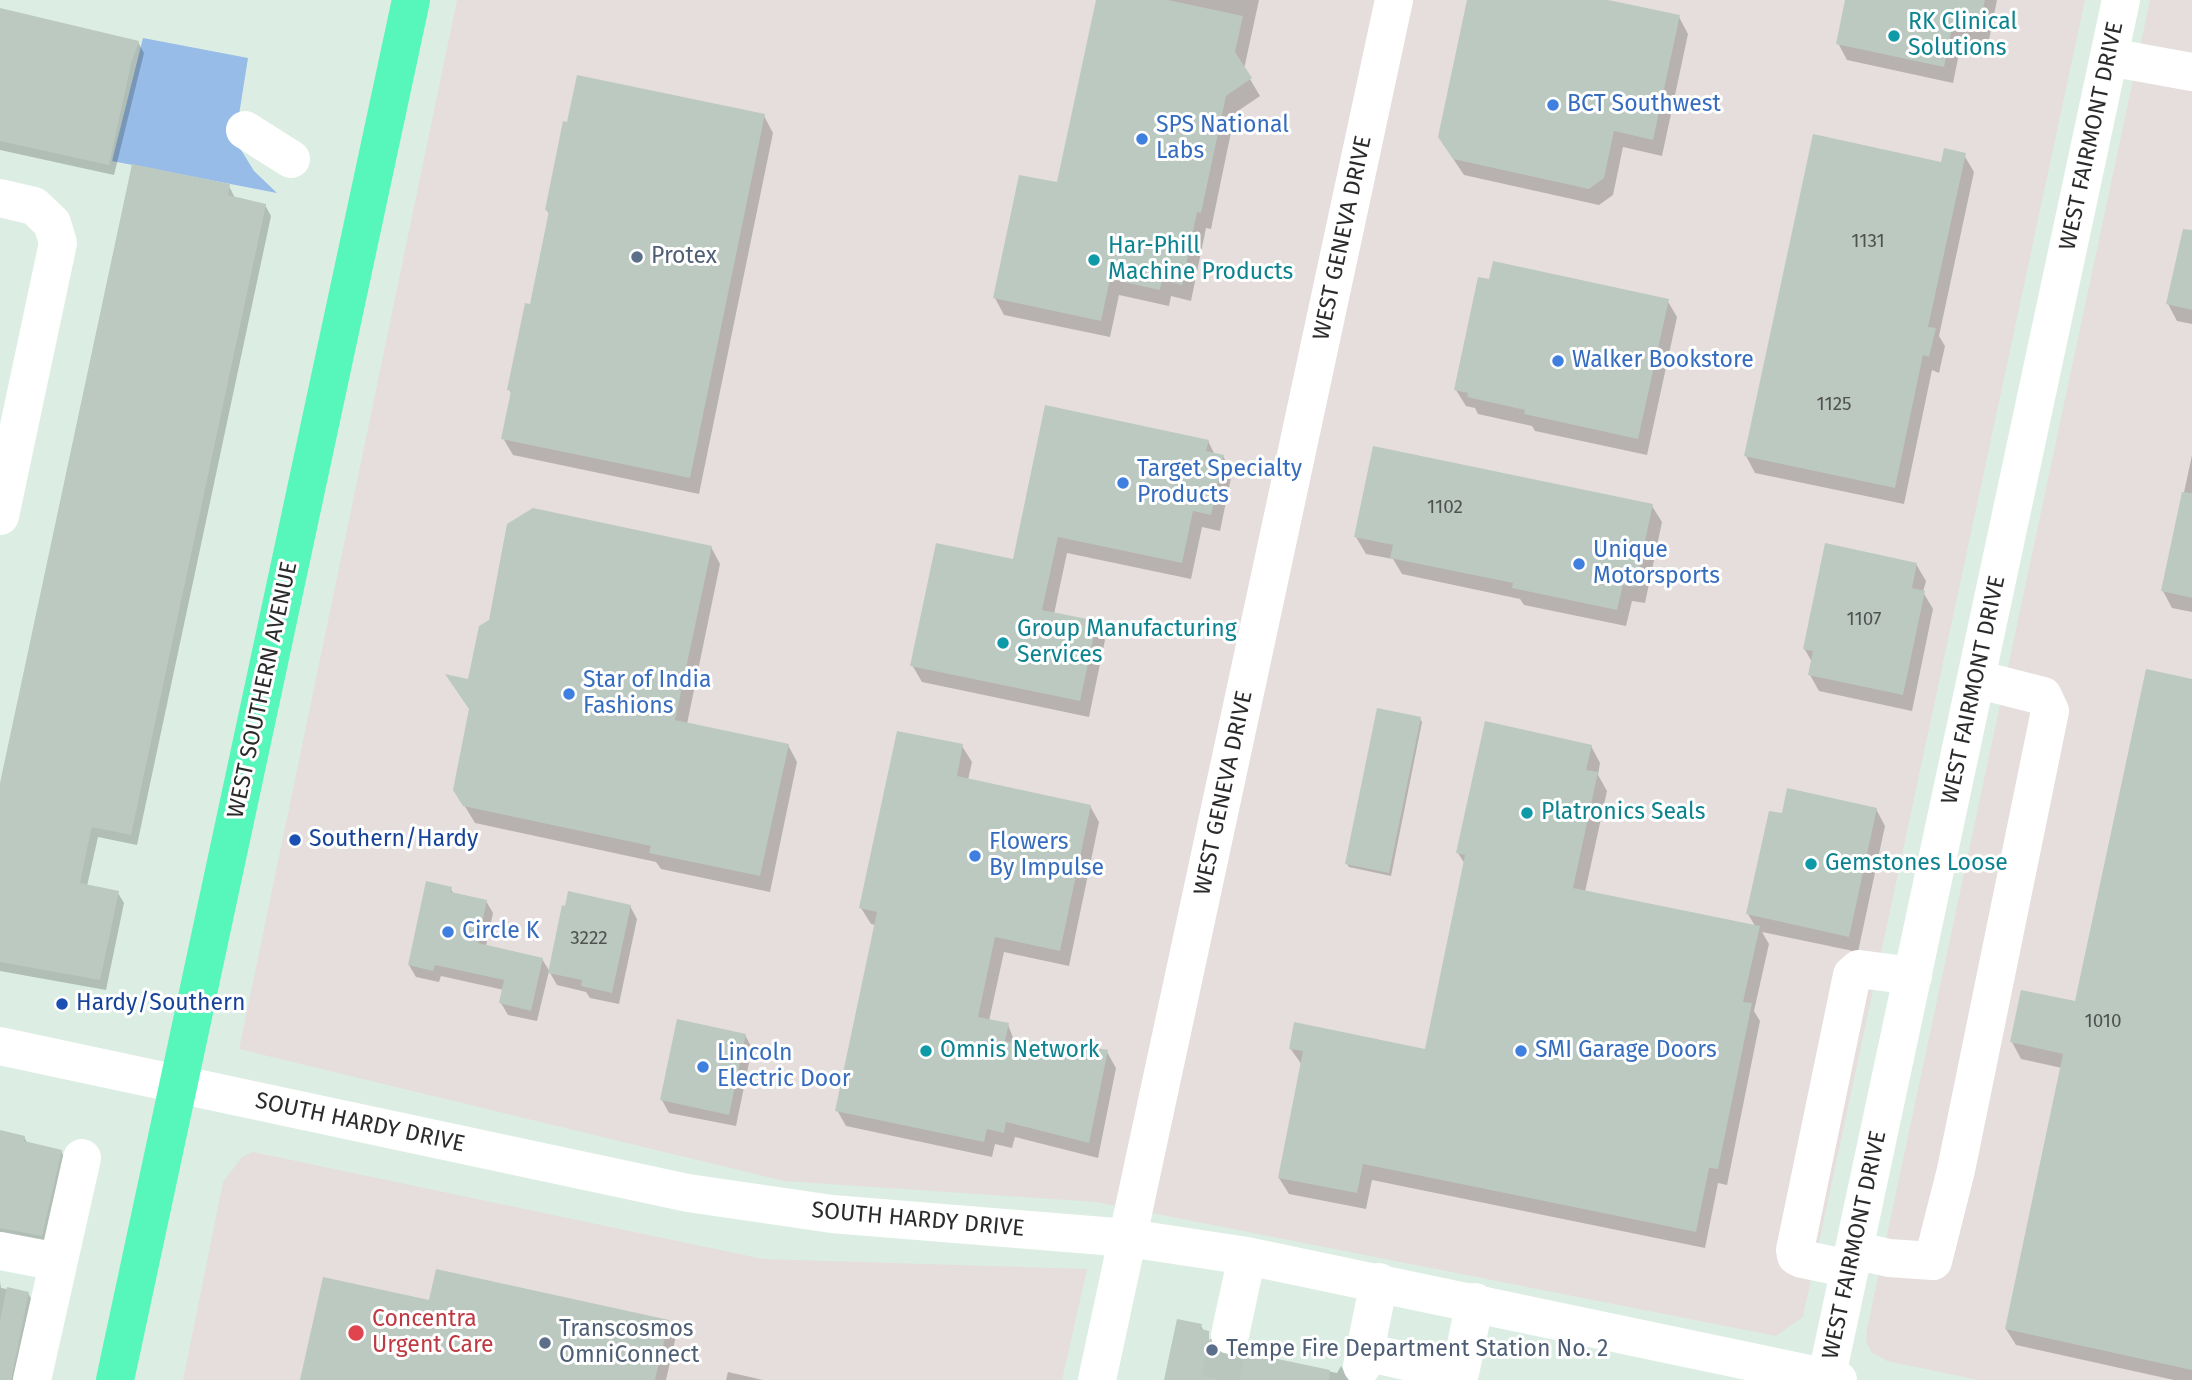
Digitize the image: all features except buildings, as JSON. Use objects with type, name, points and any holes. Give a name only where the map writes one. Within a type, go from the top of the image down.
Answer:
[{"type":"main road","name":"WEST SOUTHERN AVENUE","points":[[114,1380],[411,0]]},
{"type":"street","name":"WEST GENEVA DRIVE","points":[[1097,1380],[1394,0]]},
{"type":"street","name":"WEST FAIRMONT DRIVE","points":[[1830,1379],[1852,1260],[2121,0]]},
{"type":"street","points":[[2109,57],[2192,72]]},
{"type":"street","points":[[245,130],[291,159]]},
{"type":"street","points":[[0,198],[34,206],[52,223],[58,243],[11,413],[0,516]]},
{"type":"street","points":[[1913,976],[1859,969],[1852,975],[1795,1250],[1796,1256],[1802,1259],[1889,1258],[1933,1261],[1956,1170],[2050,711],[2043,696],[1976,679]]},
{"type":"street","name":"SOUTH HARDY DRIVE","points":[[0,1046],[688,1194],[832,1214],[1128,1238],[1247,1256],[1830,1379]]},
{"type":"street","points":[[32,1380],[82,1158]]},
{"type":"street","points":[[0,1251],[58,1262]]},
{"type":"street","points":[[1230,1335],[1247,1256]]},
{"type":"street","points":[[1379,1282],[1364,1359],[1460,1373],[1475,1302]]},
{"type":"shaded area","points":[[457,0],[2085,0],[1803,1317],[1776,1336],[1096,1202],[784,1181],[239,1049]]},
{"type":"shaded area","points":[[2150,0],[2192,0],[2192,1380],[1978,1380],[1887,1361],[1872,1353],[1866,1341],[1867,1329]]},
{"type":"shaded area","points":[[143,38],[248,58],[235,140],[254,171],[277,193],[112,161]]},
{"type":"shaded area","points":[[253,1152],[763,1259],[1087,1269],[1062,1380],[183,1380],[223,1182],[242,1157]]},
{"type":"tunnel","points":[[1220,1380],[1230,1335]]},
{"type":"place","name":"RK Clinical Solutions","points":[[1894,36]]},
{"type":"place","name":"BCT Southwest","points":[[1553,105]]},
{"type":"place","name":"SPS National Labs","points":[[1142,139]]},
{"type":"place","name":"Protex","points":[[637,257]]},
{"type":"place","name":"Har-Phill Machine Products","points":[[1094,260]]},
{"type":"place","name":"Walker Bookstore","points":[[1558,361]]},
{"type":"place","name":"Target Specialty Products","points":[[1123,483]]},
{"type":"place","name":"Unique Motorsports","points":[[1579,564]]},
{"type":"place","name":"Group Manufacturing Services","points":[[1003,643]]},
{"type":"place","name":"Star of India Fashions","points":[[569,694]]},
{"type":"place","name":"Platronics Seals","points":[[1527,813]]},
{"type":"place","name":"Southern/Hardy","points":[[295,840]]},
{"type":"place","name":"Flowers By Impulse","points":[[975,856]]},
{"type":"place","name":"Gemstones Loose","points":[[1811,864]]},
{"type":"place","name":"Circle K","points":[[448,932]]},
{"type":"place","name":"Hardy/Southern","points":[[62,1004]]},
{"type":"place","name":"Omnis Network","points":[[926,1051]]},
{"type":"place","name":"SMI Garage Doors","points":[[1521,1051]]},
{"type":"place","name":"Lincoln Electric Door","points":[[703,1067]]},
{"type":"place","name":"Concentra Urgent Care","points":[[356,1333]]},
{"type":"place","name":"Transcosmos OmniConnect","points":[[545,1343]]},
{"type":"place","name":"Tempe Fire Department Station No. 2","points":[[1212,1350]]}]
